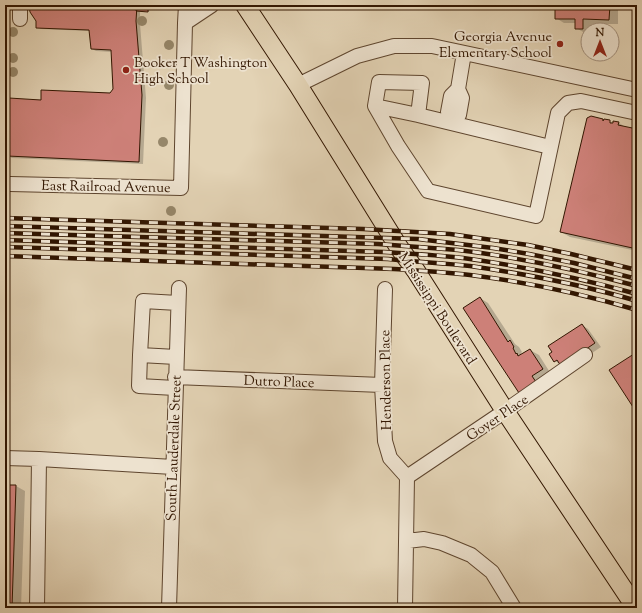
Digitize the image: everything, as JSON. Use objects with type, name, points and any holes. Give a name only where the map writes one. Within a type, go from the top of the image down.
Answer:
[{"type":"main road","name":"Mississippi Boulevard","points":[[245,5],[298,86],[398,246],[416,271],[505,411],[636,608]]},
{"type":"street","name":"East Railroad Avenue","points":[[10,184],[181,188],[186,5]]},
{"type":"street","points":[[185,23],[212,5]]},
{"type":"street","points":[[298,86],[357,56],[394,46],[432,46],[637,90]]},
{"type":"street","points":[[452,121],[459,115],[462,98],[458,89],[464,53]]},
{"type":"street","points":[[418,115],[422,83],[379,82],[375,106],[398,146],[428,191],[536,216],[558,113],[568,103],[581,101],[637,113]]},
{"type":"street","points":[[375,106],[452,121],[550,148]]},
{"type":"street","name":"South Lauderdale Street","points":[[169,608],[179,288]]},
{"type":"street","name":"Henderson Place","points":[[385,289],[382,385],[385,441],[390,458],[407,477]]},
{"type":"street","points":[[176,356],[140,356],[143,301],[178,302]]},
{"type":"street","name":"Goyer Place","points":[[407,477],[585,355]]},
{"type":"street","name":"Dutro Place","points":[[140,356],[139,386],[175,382],[382,385]]},
{"type":"street","points":[[5,458],[173,467]]},
{"type":"street","points":[[37,608],[39,459]]},
{"type":"street","points":[[405,608],[407,477]]},
{"type":"street","points":[[407,542],[424,539],[442,543],[471,555],[492,572],[514,608]]},
{"type":"building","name":"Booker T Washington High School","points":[[29,5],[137,5],[136,21],[142,95],[139,162],[7,156],[9,98],[41,100],[41,90],[110,93],[113,89],[111,50],[91,49],[89,30],[36,28],[36,21],[30,12]]},
{"type":"building","points":[[137,5],[148,5],[148,12],[136,11]]},
{"type":"building","points":[[555,5],[610,5],[609,20],[583,19],[583,22],[580,22],[580,29],[575,29],[575,19],[555,19]]},
{"type":"building","points":[[591,116],[603,119],[603,121],[604,119],[610,120],[610,123],[613,123],[613,121],[619,122],[618,125],[637,129],[637,249],[560,232],[587,118]]},
{"type":"building","points":[[480,297],[508,342],[510,340],[516,354],[517,353],[518,356],[530,349],[543,369],[532,376],[536,382],[519,393],[463,308]]},
{"type":"building","points":[[582,324],[595,343],[561,366],[557,360],[554,362],[549,354],[552,352],[548,346]]},
{"type":"building","points":[[637,352],[637,405],[633,407],[609,370]]},
{"type":"building","points":[[5,485],[16,485],[12,608],[5,608]]},
{"type":"railway","points":[[5,218],[363,229],[450,234],[528,245],[637,270]]},
{"type":"railway","points":[[5,226],[418,239],[529,254],[574,263],[637,279]]},
{"type":"railway","points":[[5,233],[378,244],[458,250],[503,256],[548,265],[637,286]]},
{"type":"railway","points":[[5,240],[384,252],[443,256],[485,261],[529,269],[637,294]]},
{"type":"railway","points":[[5,247],[388,259],[450,264],[491,269],[554,280],[637,301]]},
{"type":"railway","points":[[5,256],[394,269],[451,273],[533,285],[637,310]]},
{"type":"place","name":"Georgia Avenue Elementary School","points":[[560,44]]},
{"type":"place","name":"Booker T Washington High School","points":[[126,70]]}]
